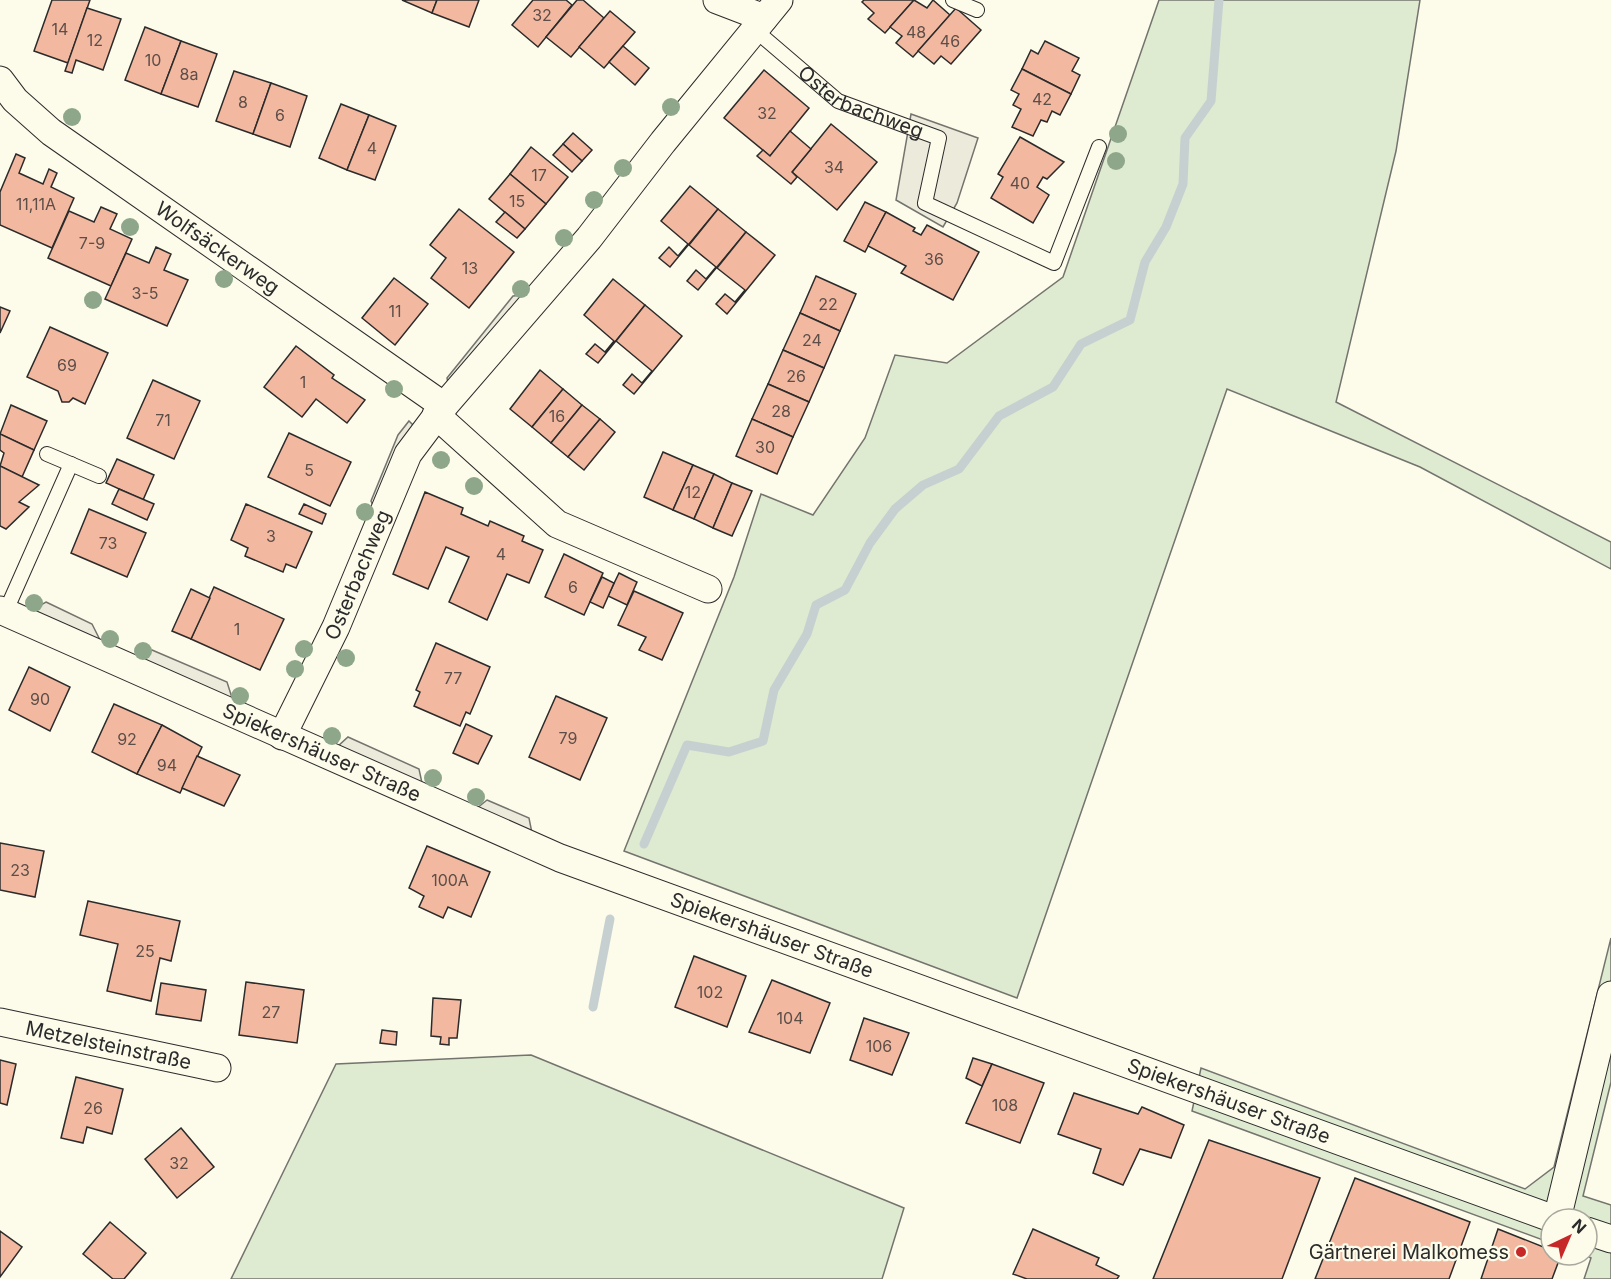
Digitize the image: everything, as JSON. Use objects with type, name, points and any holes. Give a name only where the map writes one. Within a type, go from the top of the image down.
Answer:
[{"type":"street","points":[[717,0],[766,16]]},
{"type":"street","name":"Osterbachweg","points":[[282,735],[336,627],[408,454],[440,411],[589,238],[663,142],[766,16]]},
{"type":"street","name":"Wolfsäckerweg","points":[[0,80],[15,100],[51,132],[440,411]]},
{"type":"street","points":[[440,411],[557,524],[708,590]]},
{"type":"street","name":"Spiekershäuser Straße","points":[[3,612],[560,858],[1539,1213]]},
{"type":"street","points":[[1559,1207],[1611,995]]},
{"type":"street","name":"Metzelsteinstraße","points":[[0,1022],[217,1068]]},
{"type":"lane","points":[[953,0],[977,10]]},
{"type":"lane","name":"Osterbachweg","points":[[766,16],[838,101],[939,138],[925,203],[1054,262],[1100,147]]},
{"type":"lane","points":[[47,454],[99,476]]},
{"type":"lane","name":"Spiekershäuser Straße","points":[[3,612],[71,464]]},
{"type":"green space","points":[[1159,0],[1420,0],[1396,151],[1336,402],[1611,542],[1611,569],[1420,467],[1227,389],[1017,998],[624,851],[734,577],[761,494],[813,515],[865,438],[895,355],[947,363],[1063,277]]},
{"type":"green space","points":[[1611,938],[1611,1082],[1583,1196],[1611,1205],[1611,1279],[1584,1279],[1588,1267],[1599,1267],[1599,1207],[1539,1207],[1539,1239],[1192,1111],[1201,1068],[1525,1189],[1554,1167]]},
{"type":"green space","points":[[531,1055],[904,1208],[882,1279],[231,1279],[336,1064]]},
{"type":"shaded area","points":[[911,114],[978,138],[957,203],[943,227],[896,200]]},
{"type":"shaded area","points":[[524,295],[449,389],[447,378],[513,296]]},
{"type":"shaded area","points":[[409,421],[416,428],[374,508],[371,501],[398,435]]},
{"type":"shaded area","points":[[46,602],[92,624],[101,642],[30,611]]},
{"type":"shaded area","points":[[152,650],[227,682],[233,701],[141,660]]},
{"type":"shaded area","points":[[348,737],[419,769],[422,783],[337,747]]},
{"type":"shaded area","points":[[487,800],[529,818],[532,833],[476,809]]},
{"type":"building","points":[[52,0],[90,0],[68,63],[34,51]]},
{"type":"building","points":[[402,0],[437,0],[432,13]]},
{"type":"building","points":[[437,0],[479,0],[469,27],[432,13]]},
{"type":"building","points":[[533,0],[566,0],[572,5],[538,47],[512,25]]},
{"type":"building","points":[[577,0],[583,0],[604,18],[571,57],[546,37]]},
{"type":"building","points":[[864,0],[914,0],[885,33],[868,19],[874,13],[862,2]]},
{"type":"building","points":[[914,0],[927,8],[933,0],[950,15],[913,57],[896,43],[902,36],[890,27]]},
{"type":"building","points":[[87,8],[121,19],[103,70],[76,60],[72,73],[65,71]]},
{"type":"building","points":[[956,8],[981,30],[951,64],[941,56],[934,64],[918,51]]},
{"type":"building","points":[[610,11],[635,32],[604,68],[579,47]]},
{"type":"building","points":[[145,27],[181,41],[161,94],[125,80]]},
{"type":"building","points":[[181,41],[217,54],[198,107],[161,94]]},
{"type":"building","points":[[1045,41],[1079,58],[1072,71],[1080,75],[1071,94],[1022,69],[1031,50],[1038,54]]},
{"type":"building","points":[[623,46],[649,68],[635,85],[609,62]]},
{"type":"building","points":[[1022,69],[1071,94],[1060,115],[1052,111],[1047,122],[1041,120],[1033,136],[1012,127],[1021,109],[1013,105],[1019,94],[1011,90]]},
{"type":"building","points":[[764,70],[809,108],[770,156],[724,118]]},
{"type":"building","points":[[234,71],[271,83],[253,134],[216,121]]},
{"type":"building","points":[[271,83],[307,96],[290,147],[253,134]]},
{"type":"building","points":[[341,104],[369,115],[347,170],[319,158]]},
{"type":"building","points":[[369,115],[396,126],[375,180],[347,170]]},
{"type":"building","points":[[831,124],[877,162],[837,210],[792,172]]},
{"type":"building","points":[[790,131],[811,149],[792,172],[797,177],[791,184],[757,156],[763,150],[770,156]]},
{"type":"building","points":[[573,133],[592,150],[582,161],[563,144]]},
{"type":"building","points":[[1020,137],[1064,162],[1047,179],[1043,177],[1037,187],[1049,195],[1033,223],[991,198],[1003,177],[998,174]]},
{"type":"building","points":[[563,144],[582,161],[572,172],[553,155]]},
{"type":"building","points":[[531,147],[568,177],[546,204],[510,174]]},
{"type":"building","points":[[16,154],[25,158],[19,173],[43,184],[49,169],[57,173],[51,187],[74,198],[52,248],[0,225],[0,192]]},
{"type":"building","points":[[510,174],[546,204],[525,229],[489,199]]},
{"type":"building","points":[[690,186],[718,209],[670,267],[659,258],[669,247],[678,256],[688,244],[661,221]]},
{"type":"building","points":[[865,202],[886,212],[865,252],[844,241]]},
{"type":"building","points":[[101,207],[117,214],[110,229],[132,239],[111,286],[48,258],[69,211],[94,222]]},
{"type":"building","points":[[459,209],[514,252],[469,308],[431,278],[446,258],[430,245]]},
{"type":"building","points":[[718,209],[746,232],[698,290],[687,281],[696,270],[706,279],[716,267],[689,245]]},
{"type":"building","points":[[505,212],[525,229],[517,238],[496,222]]},
{"type":"building","points":[[886,212],[915,228],[913,231],[921,235],[927,225],[979,252],[953,300],[901,273],[906,266],[868,246]]},
{"type":"building","points":[[746,232],[775,255],[727,314],[716,304],[725,294],[735,302],[745,290],[717,268]]},
{"type":"building","points":[[156,247],[171,254],[164,270],[188,280],[167,326],[105,299],[126,253],[149,263]]},
{"type":"building","points":[[816,276],[856,294],[840,331],[800,313]]},
{"type":"building","points":[[394,278],[428,304],[395,345],[362,318]]},
{"type":"building","points":[[613,279],[645,305],[598,363],[586,354],[595,344],[605,352],[614,341],[584,315]]},
{"type":"building","points":[[645,305],[682,336],[634,394],[623,385],[632,374],[642,383],[652,371],[616,341]]},
{"type":"building","points":[[0,307],[10,311],[0,333]]},
{"type":"building","points":[[800,313],[840,331],[824,368],[783,350]]},
{"type":"building","points":[[50,327],[108,353],[85,404],[73,398],[69,402],[62,402],[58,391],[27,377]]},
{"type":"building","points":[[296,346],[334,375],[332,378],[365,400],[347,423],[316,399],[302,417],[264,387]]},
{"type":"building","points":[[783,350],[824,368],[809,402],[768,384]]},
{"type":"building","points":[[540,370],[563,389],[532,427],[510,409]]},
{"type":"building","points":[[153,380],[200,401],[174,459],[127,438]]},
{"type":"building","points":[[768,384],[809,402],[793,437],[752,419]]},
{"type":"building","points":[[563,389],[582,405],[551,443],[532,427]]},
{"type":"building","points":[[11,405],[47,421],[34,450],[0,434]]},
{"type":"building","points":[[582,405],[600,419],[568,457],[551,443]]},
{"type":"building","points":[[600,419],[615,432],[584,470],[568,457]]},
{"type":"building","points":[[752,419],[793,437],[777,474],[736,456]]},
{"type":"building","points":[[289,433],[351,462],[330,506],[268,477]]},
{"type":"building","points":[[0,434],[34,450],[22,477],[0,466],[4,453],[0,450]]},
{"type":"building","points":[[663,452],[693,465],[673,510],[644,497]]},
{"type":"building","points":[[117,459],[154,475],[143,500],[106,483]]},
{"type":"building","points":[[693,465],[714,474],[694,519],[673,510]]},
{"type":"building","points":[[0,466],[39,485],[19,502],[29,507],[6,529],[0,526]]},
{"type":"building","points":[[714,474],[732,483],[713,528],[694,519]]},
{"type":"building","points":[[732,483],[752,491],[732,536],[713,528]]},
{"type":"building","points":[[119,489],[154,504],[147,520],[112,504]]},
{"type":"building","points":[[425,492],[463,508],[461,514],[488,526],[490,521],[524,536],[522,541],[543,550],[529,583],[507,574],[487,620],[449,602],[469,557],[446,547],[428,589],[393,574]]},
{"type":"building","points":[[246,504],[312,532],[296,568],[286,564],[283,572],[245,556],[248,548],[231,540]]},
{"type":"building","points":[[304,504],[326,514],[322,524],[299,514]]},
{"type":"building","points":[[89,509],[146,533],[127,577],[71,553]]},
{"type":"building","points":[[564,554],[603,573],[584,615],[545,597]]},
{"type":"building","points":[[619,573],[637,582],[627,605],[608,596]]},
{"type":"building","points":[[602,577],[614,583],[603,608],[590,602]]},
{"type":"building","points":[[214,587],[284,619],[260,670],[191,639]]},
{"type":"building","points":[[191,589],[210,598],[191,639],[172,631]]},
{"type":"building","points":[[634,591],[683,613],[662,660],[639,650],[646,637],[618,625]]},
{"type":"building","points":[[436,643],[490,667],[470,714],[466,712],[460,726],[414,706],[420,692],[416,690]]},
{"type":"building","points":[[29,667],[70,687],[50,731],[9,710]]},
{"type":"building","points":[[556,696],[607,718],[580,780],[529,757]]},
{"type":"building","points":[[114,704],[162,725],[137,774],[92,752]]},
{"type":"building","points":[[466,724],[492,736],[478,764],[453,753]]},
{"type":"building","points":[[162,725],[202,747],[180,793],[137,774]]},
{"type":"building","points":[[197,756],[240,775],[224,806],[182,788]]},
{"type":"building","points":[[0,843],[44,851],[35,897],[0,890]]},
{"type":"building","points":[[427,846],[490,872],[471,917],[448,907],[443,918],[419,907],[424,896],[409,888]]},
{"type":"building","points":[[88,901],[180,921],[171,961],[160,958],[151,1001],[107,991],[118,944],[80,935]]},
{"type":"building","points":[[694,956],[746,976],[727,1027],[675,1007]]},
{"type":"building","points":[[772,980],[830,1003],[810,1053],[749,1032]]},
{"type":"building","points":[[246,982],[304,990],[297,1043],[239,1035]]},
{"type":"building","points":[[161,983],[206,990],[201,1021],[156,1014]]},
{"type":"building","points":[[433,998],[461,1000],[457,1038],[449,1038],[449,1045],[440,1044],[441,1037],[431,1036]]},
{"type":"building","points":[[864,1018],[909,1033],[892,1075],[850,1060]]},
{"type":"building","points":[[382,1030],[397,1032],[396,1045],[380,1043]]},
{"type":"building","points":[[973,1058],[992,1064],[982,1086],[966,1078]]},
{"type":"building","points":[[0,1060],[16,1064],[7,1105],[0,1103]]},
{"type":"building","points":[[992,1064],[1044,1083],[1020,1143],[966,1123]]},
{"type":"building","points":[[76,1077],[123,1089],[112,1134],[87,1127],[83,1143],[61,1138]]},
{"type":"building","points":[[1074,1093],[1138,1114],[1142,1107],[1184,1125],[1171,1158],[1140,1149],[1123,1185],[1093,1173],[1101,1149],[1058,1134]]},
{"type":"building","points":[[181,1128],[214,1167],[177,1198],[145,1159]]},
{"type":"building","points":[[1209,1140],[1320,1178],[1282,1279],[1153,1279]]},
{"type":"building","points":[[1355,1178],[1470,1222],[1449,1279],[1315,1279]]},
{"type":"building","points":[[110,1222],[146,1253],[124,1279],[113,1279],[83,1254]]},
{"type":"building","points":[[1033,1229],[1099,1258],[1096,1265],[1119,1276],[1117,1279],[1027,1279],[1013,1274]]},
{"type":"building","name":"Gärtnerei Malkomess","points":[[1498,1229],[1539,1245],[1539,1267],[1556,1267],[1552,1279],[1481,1279]]},
{"type":"building","points":[[0,1231],[22,1247],[0,1277]]},
{"type":"waterway","points":[[644,844],[687,745],[729,752],[763,741],[774,690],[807,634],[816,605],[845,590],[870,543],[895,509],[923,485],[959,469],[999,416],[1053,387],[1081,344],[1130,320],[1145,262],[1166,227],[1183,184],[1185,138],[1211,101],[1219,0]]},
{"type":"waterway","points":[[593,1007],[610,919]]},
{"type":"place","name":"Gärtnerei Malkomess","points":[[1521,1252]]}]
